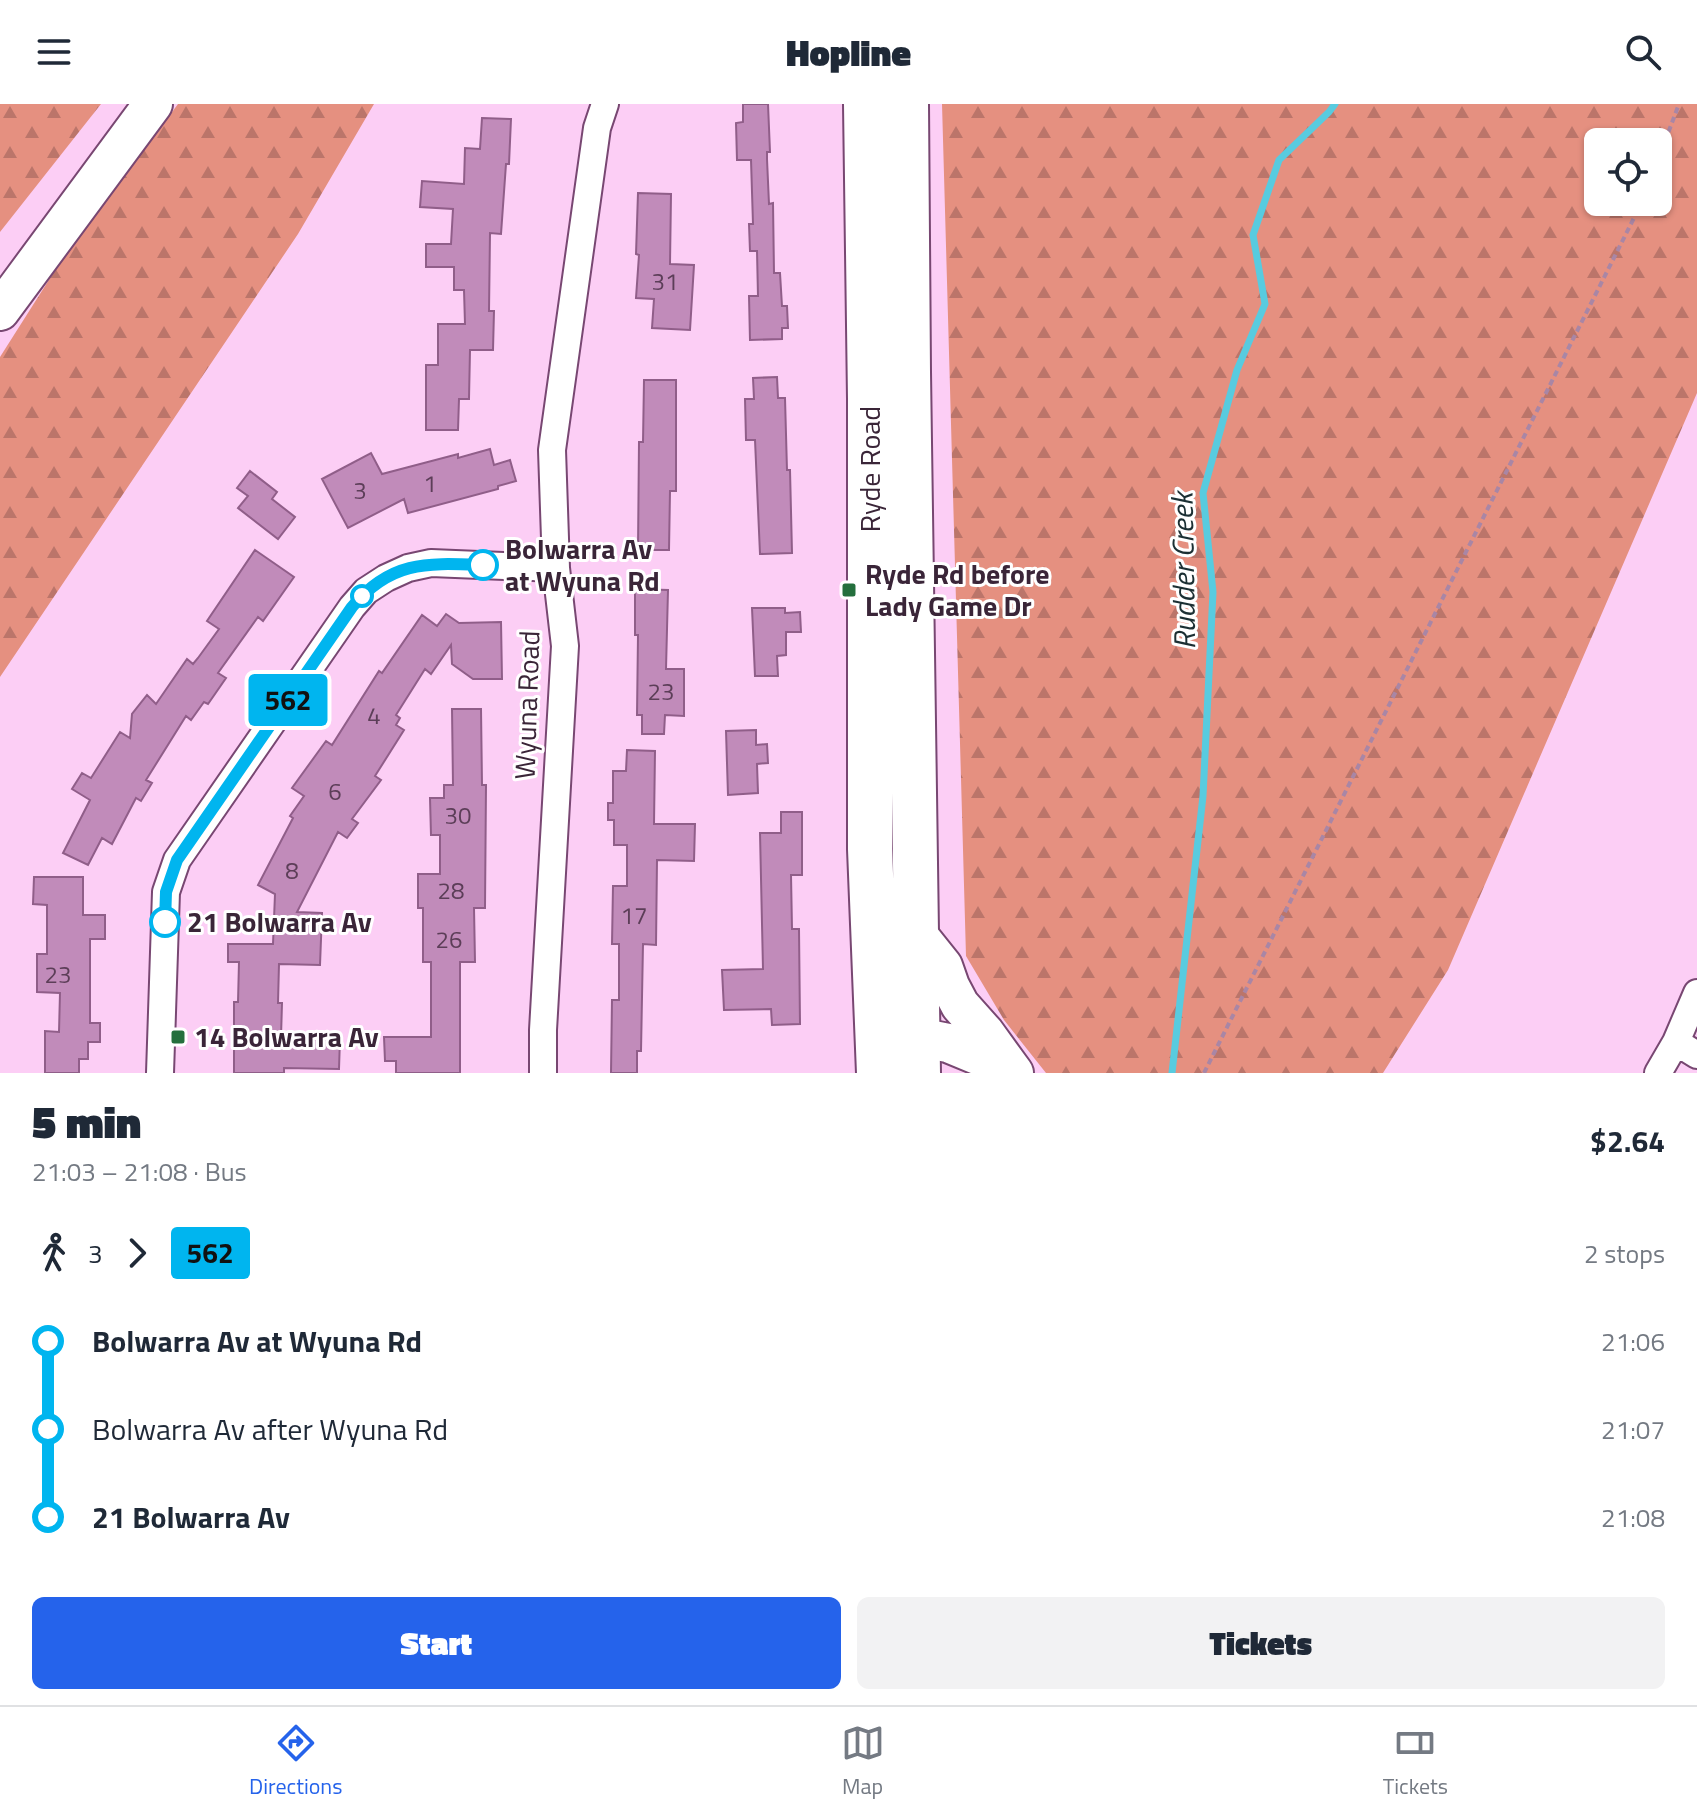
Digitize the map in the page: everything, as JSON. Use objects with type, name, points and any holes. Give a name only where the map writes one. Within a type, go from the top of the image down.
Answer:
[{"type":"highway","name":"Ryde Road","points":[[866,104],[870,399],[870,849],[903,1055]]},
{"type":"highway","name":"Ryde Road","points":[[903,1055],[915,931],[906,104]]},
{"type":"main road","points":[[0,311],[153,104]]},
{"type":"main road","points":[[915,931],[943,966],[960,1005],[1013,1071]]},
{"type":"main road","points":[[903,1055],[956,1046],[1013,1071]]},
{"type":"main road","points":[[903,1055],[965,1073]]},
{"type":"street","name":"Wyuna Road","points":[[543,1073],[565,646],[556,568],[552,450],[597,128],[605,104]]},
{"type":"street","points":[[160,1073],[166,892],[177,860],[352,607],[366,591],[386,578],[408,568],[431,563],[556,568]]},
{"type":"street","points":[[1658,1073],[1686,1048],[1697,993]]},
{"type":"path","points":[[1670,128],[1679,104]]},
{"type":"path","points":[[1204,1073],[1635,216]]},
{"type":"green space","points":[[0,104],[101,104],[0,232]]},
{"type":"green space","points":[[178,104],[374,104],[298,234],[0,677],[0,357],[59,264]]},
{"type":"green space","points":[[942,104],[1697,104],[1697,393],[1448,970],[1383,1073],[1046,1073],[1004,1020],[966,956]]},
{"type":"building","points":[[743,104],[768,104],[770,152],[767,152],[767,159],[769,204],[773,203],[774,273],[780,273],[782,306],[787,306],[788,328],[782,328],[782,339],[750,340],[749,296],[758,296],[757,251],[750,251],[749,224],[753,224],[751,160],[737,160],[736,123],[743,122]]},
{"type":"building","points":[[482,118],[511,119],[501,234],[490,233],[489,311],[494,311],[493,350],[470,350],[469,399],[459,399],[458,430],[426,430],[426,365],[438,365],[438,324],[465,324],[464,290],[454,290],[454,267],[426,267],[426,244],[451,244],[453,209],[420,207],[422,181],[464,184],[465,148],[480,149]]},
{"type":"building","points":[[638,193],[671,194],[670,264],[694,265],[690,330],[652,328],[654,299],[636,298]]},
{"type":"building","points":[[777,377],[778,398],[785,398],[792,553],[760,554],[755,440],[746,440],[745,399],[754,399],[753,378]]},
{"type":"building","points":[[644,380],[676,380],[676,491],[670,491],[669,550],[638,550],[639,442],[643,442]]},
{"type":"building","points":[[490,449],[494,465],[510,460],[516,481],[498,486],[498,489],[408,513],[404,499],[348,528],[322,479],[371,453],[382,474]]},
{"type":"building","points":[[250,471],[277,492],[272,499],[295,517],[278,539],[238,508],[248,496],[237,488]]},
{"type":"building","points":[[255,550],[294,577],[263,621],[258,617],[218,673],[226,678],[208,704],[204,702],[191,720],[186,716],[146,780],[152,783],[141,801],[136,798],[112,844],[102,838],[88,865],[63,853],[90,800],[72,789],[82,773],[91,778],[120,732],[130,738],[132,714],[147,695],[156,704],[187,659],[193,664],[198,658],[219,629],[207,621]]},
{"type":"building","points":[[635,589],[668,590],[666,669],[684,669],[684,716],[665,715],[664,734],[642,734],[642,715],[637,715]]},
{"type":"building","points":[[752,608],[785,608],[785,613],[800,612],[801,632],[786,632],[786,655],[777,656],[778,676],[755,676]]},
{"type":"building","points":[[446,614],[459,623],[501,622],[502,679],[473,679],[452,664],[451,645],[431,674],[425,669],[396,715],[400,718],[396,725],[404,730],[375,776],[381,780],[352,819],[358,823],[347,838],[338,832],[297,912],[322,913],[320,965],[279,964],[281,1037],[340,1038],[339,1069],[284,1068],[284,1073],[234,1073],[234,1002],[238,1002],[239,962],[228,962],[228,944],[273,944],[275,894],[258,885],[293,818],[290,816],[304,796],[292,788],[326,741],[332,745],[379,671],[382,673],[422,615],[437,626]]},
{"type":"building","points":[[452,709],[481,709],[482,785],[486,785],[485,908],[474,908],[475,962],[460,962],[460,1073],[396,1073],[396,1061],[385,1061],[384,1037],[431,1037],[431,962],[423,962],[423,908],[418,908],[418,874],[440,874],[440,835],[431,835],[430,798],[444,798],[444,785],[453,785]]},
{"type":"building","points":[[756,730],[756,745],[767,744],[768,763],[757,764],[758,793],[728,795],[726,731]]},
{"type":"building","points":[[627,750],[655,751],[654,824],[695,824],[694,861],[657,860],[656,945],[643,944],[641,1051],[637,1051],[637,1073],[611,1073],[612,1000],[619,1000],[619,944],[612,944],[613,886],[627,886],[627,845],[614,845],[614,820],[608,820],[608,803],[613,803],[613,771],[626,771]]},
{"type":"building","points":[[781,812],[802,812],[802,875],[791,875],[792,929],[799,929],[800,1024],[772,1025],[771,1009],[724,1010],[722,970],[763,969],[760,833],[781,833]]},
{"type":"building","points":[[34,877],[83,877],[83,915],[105,915],[105,939],[90,939],[90,1023],[100,1023],[100,1042],[88,1042],[88,1059],[79,1059],[79,1073],[45,1073],[45,1031],[59,1032],[60,993],[37,992],[37,954],[47,954],[47,905],[33,904]]},
{"type":"waterway","name":"Rudder Creek","points":[[1172,1073],[1203,796],[1213,592],[1203,493],[1237,370],[1265,304],[1253,235],[1279,160],[1335,104]]},
{"type":"bus line","name":"562","points":[[165,922],[166,892],[177,860],[366,591],[408,568],[431,563],[483,565]]},
{"type":"place","name":"Bolwarra Av at Wyuna Rd","points":[[483,565]]},
{"type":"place","name":"Ryde Rd before Lady Game Dr","points":[[849,590]]},
{"type":"place","name":"21 Bolwarra Av","points":[[165,922]]},
{"type":"place","name":"14 Bolwarra Av","points":[[178,1037]]}]
